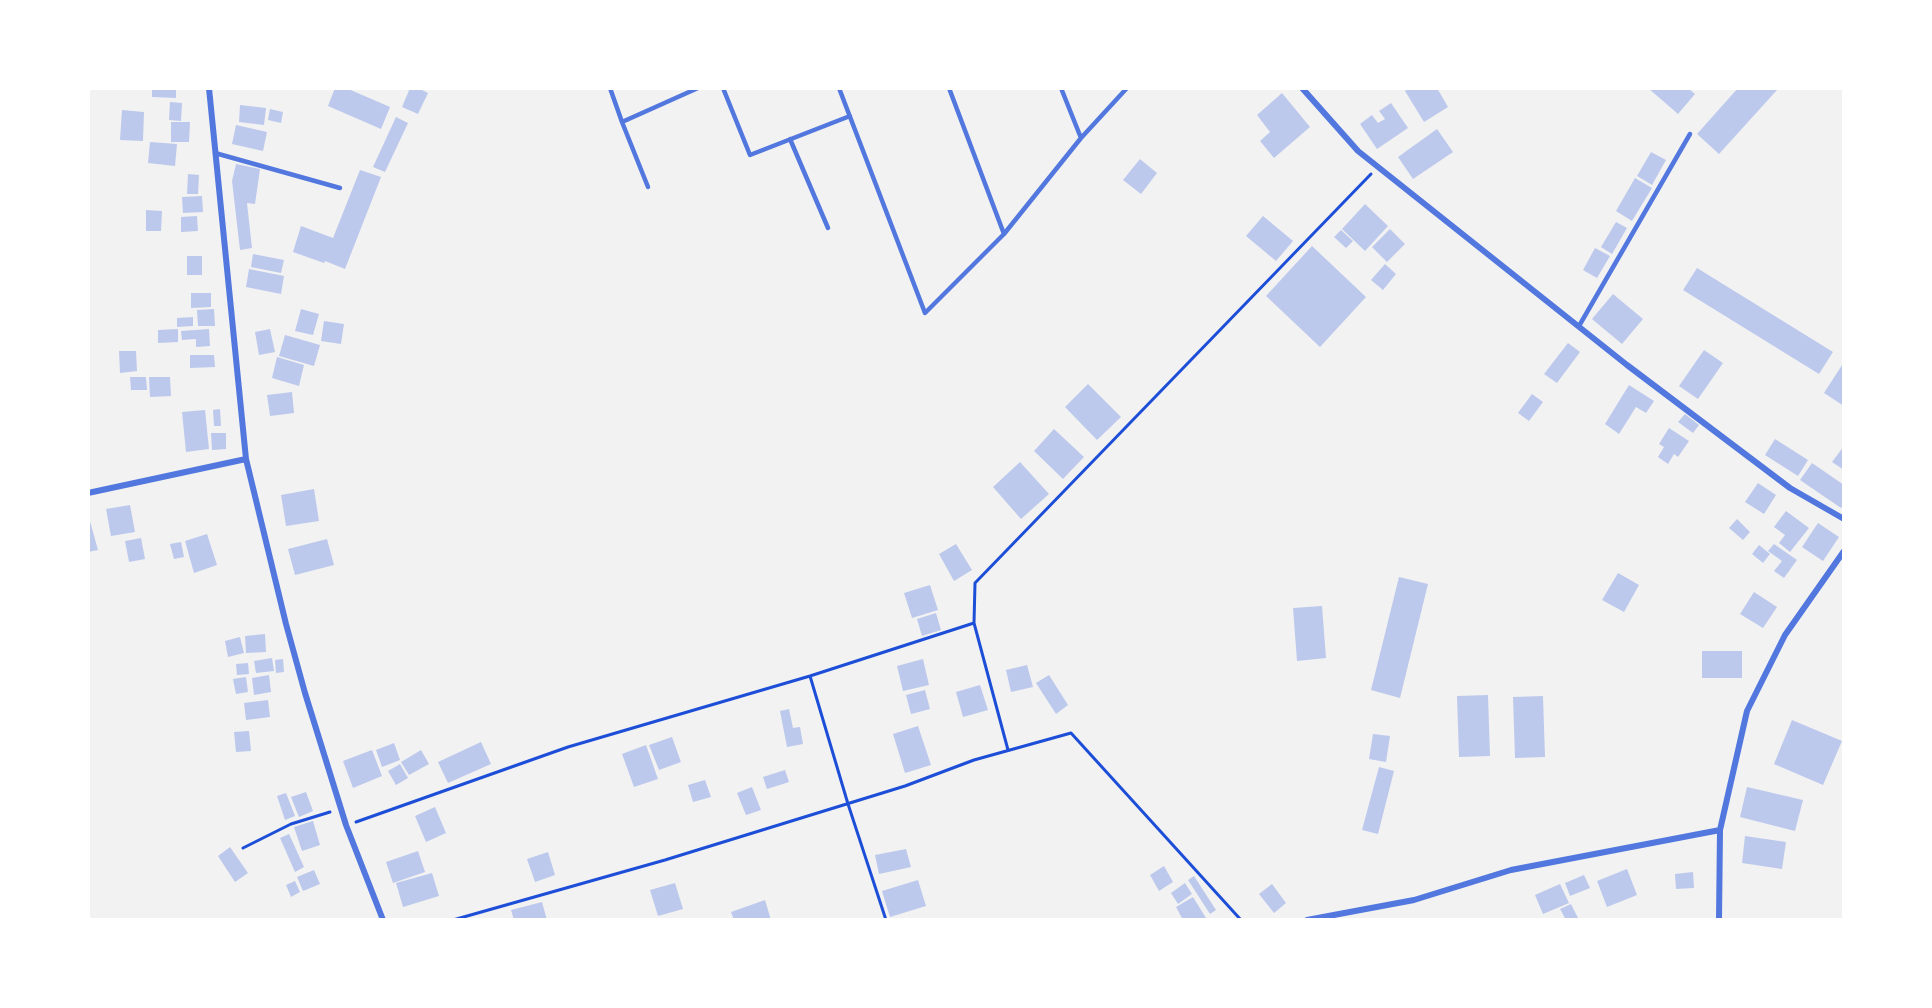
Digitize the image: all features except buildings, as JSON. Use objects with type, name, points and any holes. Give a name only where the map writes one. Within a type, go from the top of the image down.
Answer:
[{"type":"street","points":[[209,88],[246,459],[293,651],[346,825],[383,920]]},
{"type":"street","points":[[1302,88],[1358,151],[1579,327],[1790,488],[1844,519]]},
{"type":"street","points":[[88,493],[246,459]]},
{"type":"street","points":[[1719,920],[1720,830],[1747,711],[1785,635],[1844,551]]},
{"type":"street","points":[[1307,920],[1414,900],[1511,870],[1720,830]]},
{"type":"lane","points":[[610,88],[648,187]]},
{"type":"lane","points":[[622,122],[698,88]]},
{"type":"lane","points":[[723,88],[750,155],[850,116]]},
{"type":"lane","points":[[839,88],[925,313],[1004,234],[1081,138],[1127,88]]},
{"type":"lane","points":[[949,88],[1004,234]]},
{"type":"lane","points":[[1061,88],[1081,138]]},
{"type":"lane","points":[[1579,327],[1690,134]]},
{"type":"lane","points":[[790,139],[828,228]]},
{"type":"lane","points":[[215,153],[340,188]]},
{"type":"path","points":[[1008,750],[974,623],[975,583],[1379,166]]},
{"type":"path","points":[[346,825],[568,747],[810,676],[974,623]]},
{"type":"path","points":[[810,676],[886,920]]},
{"type":"path","points":[[453,920],[665,860],[905,786],[974,760],[1071,733],[1241,920]]},
{"type":"path","points":[[243,848],[291,824],[341,808]]}]
